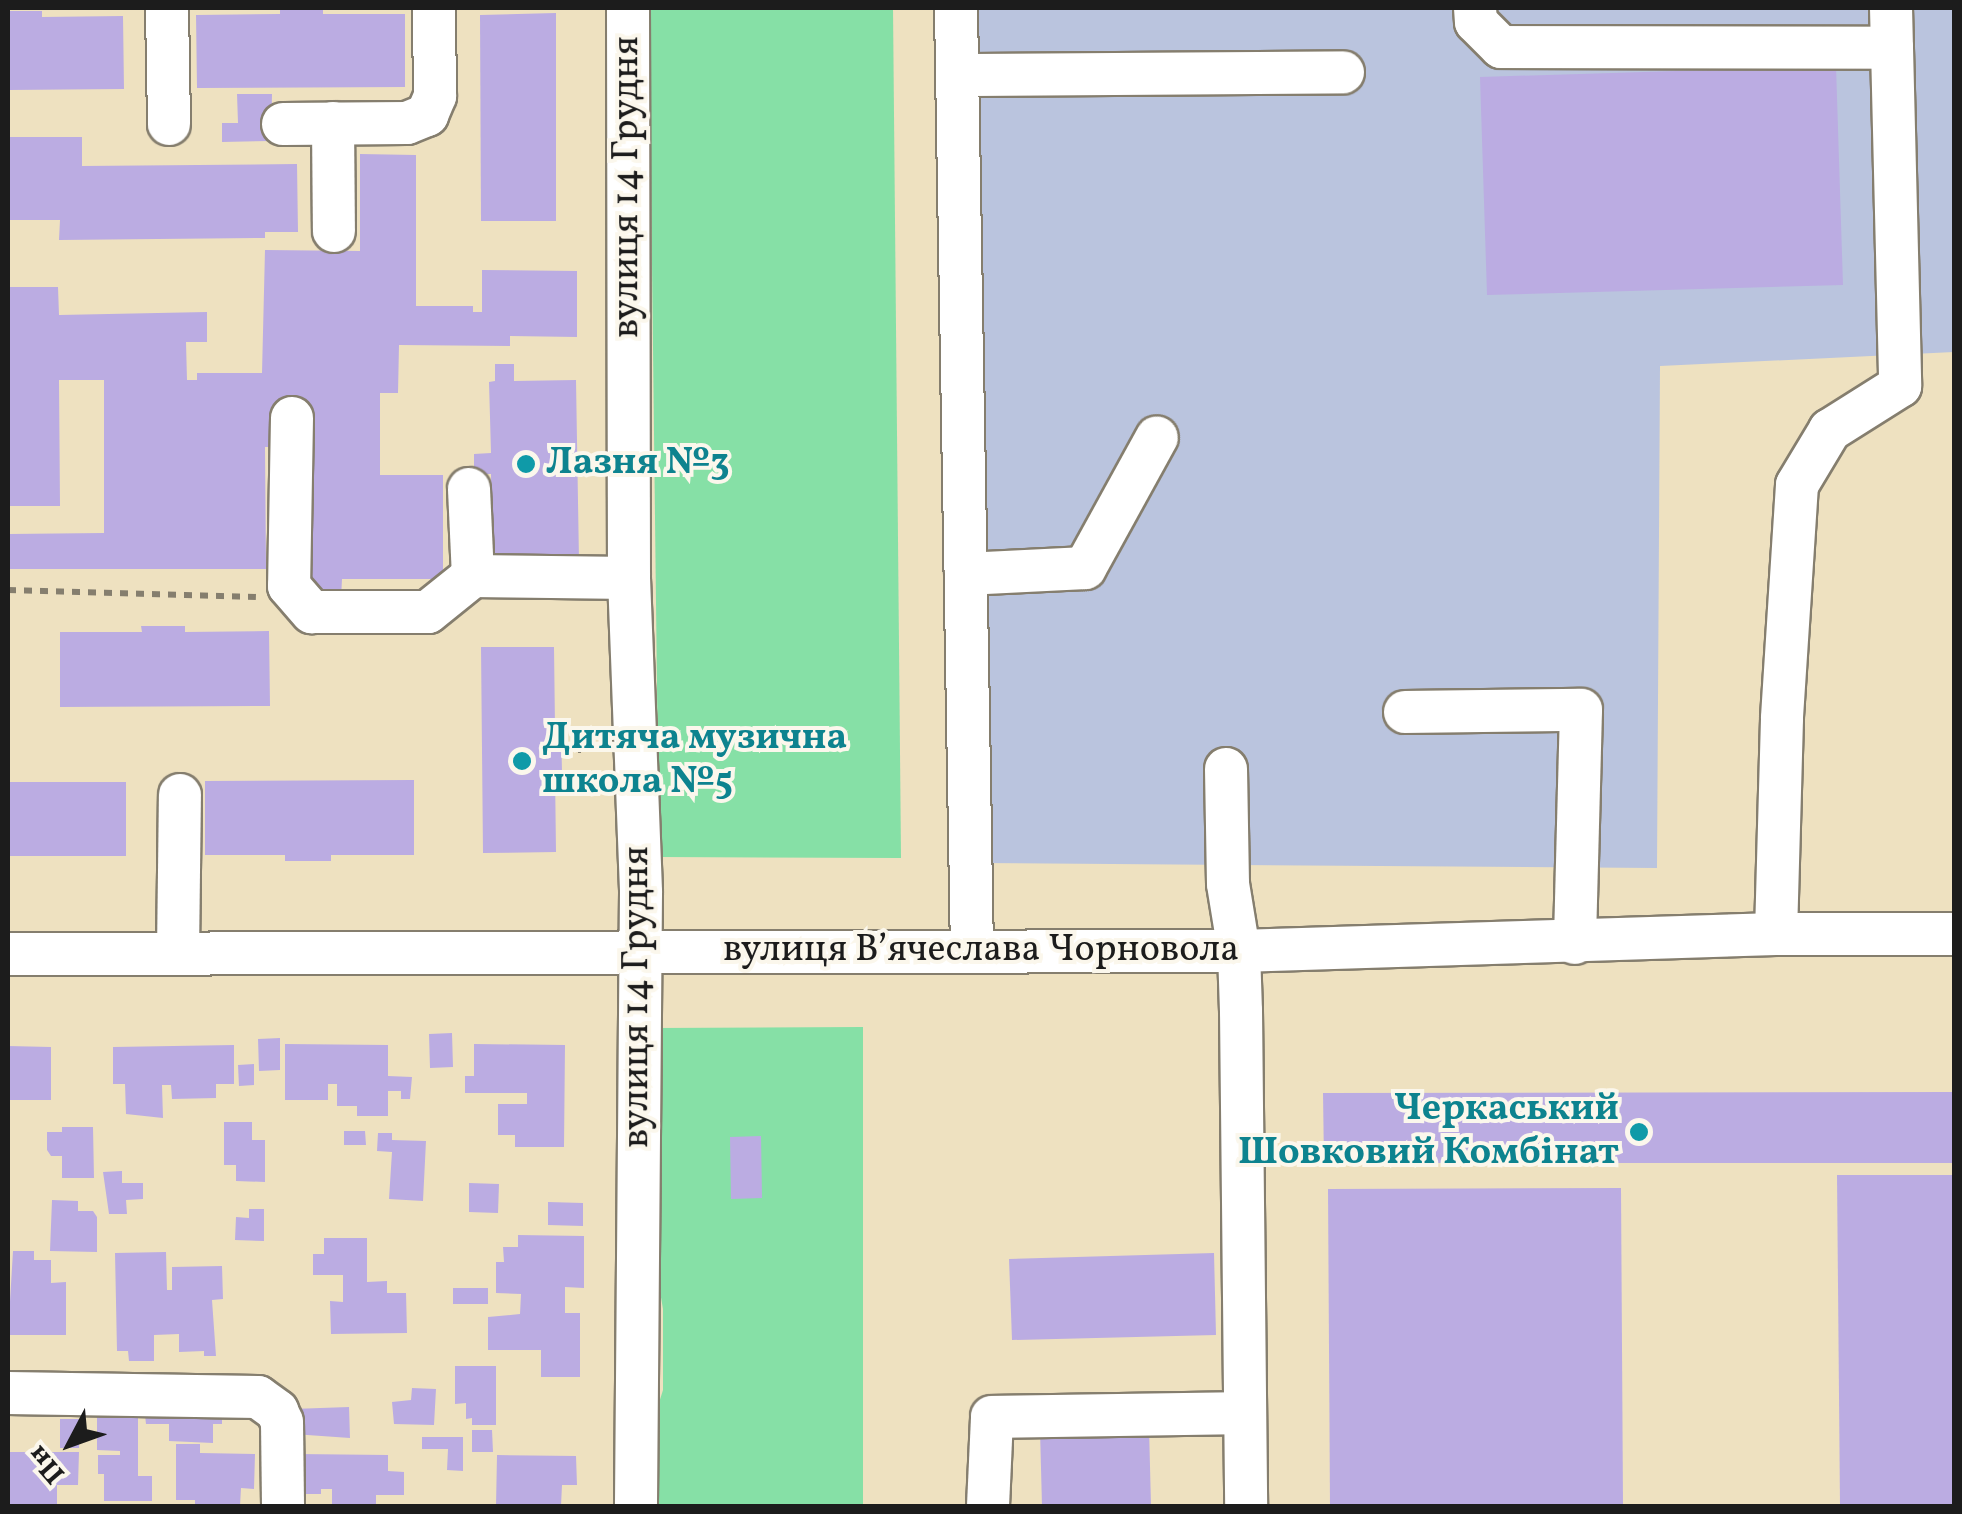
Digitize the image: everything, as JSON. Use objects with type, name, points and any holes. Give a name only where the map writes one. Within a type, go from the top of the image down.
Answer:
[{"type":"street","points":[[167,8],[169,124]]},
{"type":"street","points":[[283,124],[408,123],[427,115],[434,96],[434,8]]},
{"type":"street","name":"вулиця 14 Грудня","points":[[628,8],[629,578],[639,950],[636,1506]]},
{"type":"street","points":[[956,8],[972,951]]},
{"type":"street","points":[[1475,8],[1476,22],[1501,47],[1892,28],[1900,386],[1830,430],[1797,485],[1782,719],[1776,934]]},
{"type":"street","points":[[958,75],[1343,72]]},
{"type":"street","points":[[333,123],[334,231]]},
{"type":"street","points":[[292,418],[289,586],[312,612],[428,612],[473,576],[629,578]]},
{"type":"street","points":[[966,574],[1085,568],[1157,437]]},
{"type":"street","points":[[469,489],[473,576]]},
{"type":"street","points":[[1405,712],[1581,710],[1575,943]]},
{"type":"street","points":[[1226,769],[1228,884],[1239,952],[1246,1506]]},
{"type":"street","points":[[178,953],[180,795]]},
{"type":"street","name":"вулиця Вʼячеслава Чорновола","points":[[8,954],[1239,952],[1776,934],[1954,934]]},
{"type":"street","points":[[8,1392],[258,1397],[277,1411],[282,1422],[283,1506]]},
{"type":"street","points":[[988,1506],[992,1417],[1245,1413]]},
{"type":"path","points":[[8,590],[270,597],[289,586]]},
{"type":"path","points":[[562,750],[581,750]]},
{"type":"shaded area","points":[[939,8],[1954,8],[1954,352],[1660,366],[1657,868],[975,863]]},
{"type":"green space","points":[[649,8],[893,8],[901,858],[659,857]]},
{"type":"green space","points":[[863,1027],[863,1506],[652,1506],[652,1425],[663,1390],[663,1309],[656,1268],[656,1028]]},
{"type":"building","points":[[280,8],[323,8],[323,14],[405,14],[405,87],[197,88],[196,15],[280,14]]},
{"type":"building","points":[[8,11],[42,11],[42,17],[123,16],[124,89],[8,90]]},
{"type":"building","points":[[556,13],[556,221],[481,221],[480,15]]},
{"type":"building","points":[[1836,66],[1843,285],[1487,295],[1480,77]]},
{"type":"building","points":[[237,94],[272,94],[271,141],[222,142],[222,123],[238,123]]},
{"type":"building","points":[[8,137],[82,137],[82,166],[297,164],[298,232],[265,232],[265,238],[59,240],[60,220],[8,220]]},
{"type":"building","points":[[360,154],[416,155],[416,306],[473,306],[473,312],[482,312],[482,270],[577,271],[577,337],[510,336],[510,346],[399,345],[398,393],[380,393],[380,475],[443,475],[443,579],[342,579],[341,599],[309,587],[279,447],[265,447],[266,569],[10,569],[9,534],[104,533],[104,380],[59,380],[60,506],[10,506],[8,287],[58,287],[59,315],[207,312],[207,342],[186,342],[187,380],[197,380],[197,373],[262,373],[265,250],[360,251]]},
{"type":"building","name":"Лазня №3","points":[[495,364],[514,364],[514,381],[576,380],[579,561],[492,562],[491,474],[474,474],[474,454],[491,453],[489,382],[495,381]]},
{"type":"building","points":[[141,626],[185,626],[185,632],[269,631],[270,706],[60,707],[60,632],[142,632]]},
{"type":"building","name":"Дитяча музична школа №5","points":[[481,647],[554,647],[555,727],[561,727],[562,772],[555,772],[556,852],[483,853]]},
{"type":"building","points":[[414,780],[414,855],[331,855],[331,861],[285,861],[285,855],[205,855],[205,781]]},
{"type":"building","points":[[8,782],[126,782],[126,856],[8,856]]},
{"type":"building","points":[[452,1033],[453,1067],[430,1068],[429,1034]]},
{"type":"building","points":[[280,1038],[280,1070],[259,1071],[258,1039]]},
{"type":"building","points":[[285,1044],[388,1045],[388,1076],[412,1077],[410,1099],[401,1099],[401,1091],[388,1091],[388,1116],[357,1116],[357,1106],[337,1106],[337,1084],[328,1084],[328,1100],[285,1100]]},
{"type":"building","points":[[474,1044],[565,1045],[564,1147],[515,1147],[515,1135],[498,1135],[498,1104],[527,1104],[527,1093],[465,1093],[465,1076],[474,1076]]},
{"type":"building","points":[[234,1045],[234,1084],[216,1084],[216,1098],[172,1099],[171,1085],[162,1085],[163,1118],[126,1114],[125,1084],[113,1084],[113,1047]]},
{"type":"building","points":[[8,1046],[51,1047],[51,1100],[8,1100]]},
{"type":"building","points":[[254,1064],[254,1085],[239,1086],[238,1065]]},
{"type":"building","name":"Черкаський Шовковий Комбінат","points":[[1954,1092],[1954,1163],[1324,1163],[1323,1093]]},
{"type":"building","points":[[224,1122],[252,1122],[252,1140],[265,1140],[265,1182],[236,1181],[236,1165],[224,1165]]},
{"type":"building","points":[[62,1127],[93,1127],[94,1178],[62,1178],[62,1156],[51,1156],[47,1150],[47,1132],[62,1132]]},
{"type":"building","points":[[344,1131],[365,1131],[366,1145],[344,1145]]},
{"type":"building","points":[[378,1133],[392,1133],[392,1140],[426,1141],[423,1201],[389,1199],[392,1152],[377,1151]]},
{"type":"building","points":[[761,1136],[762,1198],[731,1199],[730,1137]]},
{"type":"building","points":[[122,1171],[122,1183],[143,1183],[143,1199],[126,1200],[127,1214],[109,1214],[103,1172]]},
{"type":"building","points":[[1837,1175],[1954,1175],[1954,1506],[1840,1506]]},
{"type":"building","points":[[469,1183],[499,1184],[498,1213],[469,1212]]},
{"type":"building","points":[[1621,1188],[1623,1506],[1330,1506],[1328,1189]]},
{"type":"building","points":[[52,1200],[78,1201],[78,1211],[93,1211],[97,1217],[97,1252],[50,1251]]},
{"type":"building","points":[[548,1202],[583,1203],[583,1226],[548,1225]]},
{"type":"building","points":[[249,1209],[264,1209],[264,1241],[235,1240],[236,1217],[249,1218]]},
{"type":"building","points":[[518,1235],[584,1236],[584,1288],[565,1287],[565,1313],[580,1313],[580,1377],[541,1377],[541,1350],[488,1350],[488,1317],[520,1314],[521,1294],[496,1293],[496,1262],[504,1262],[503,1247],[518,1247]]},
{"type":"building","points":[[324,1238],[367,1238],[367,1282],[387,1281],[387,1293],[406,1293],[407,1333],[331,1334],[330,1301],[343,1302],[343,1275],[313,1275],[313,1254],[324,1254]]},
{"type":"building","points":[[13,1251],[34,1251],[34,1260],[51,1260],[51,1283],[66,1282],[66,1335],[8,1335]]},
{"type":"building","points":[[166,1252],[167,1290],[172,1290],[172,1267],[222,1266],[223,1299],[212,1300],[216,1356],[204,1356],[204,1351],[179,1352],[179,1334],[154,1335],[154,1361],[129,1361],[128,1351],[117,1351],[115,1253]]},
{"type":"building","points":[[1214,1253],[1216,1335],[1012,1340],[1009,1259]]},
{"type":"building","points":[[453,1288],[488,1288],[488,1304],[453,1304]]},
{"type":"building","points":[[455,1366],[496,1366],[496,1425],[472,1425],[472,1418],[466,1419],[466,1403],[455,1404]]},
{"type":"building","points":[[412,1388],[436,1389],[434,1425],[394,1424],[392,1402],[411,1400]]},
{"type":"building","points":[[349,1407],[350,1438],[293,1434],[292,1409]]},
{"type":"building","points":[[145,1415],[222,1415],[222,1424],[213,1424],[213,1443],[169,1441],[169,1424],[146,1424]]},
{"type":"building","points":[[97,1416],[138,1416],[138,1476],[152,1476],[152,1501],[104,1501],[104,1474],[98,1474],[98,1455],[120,1455],[120,1451],[97,1450]]},
{"type":"building","points":[[60,1419],[79,1419],[79,1448],[60,1448]]},
{"type":"building","points":[[1149,1427],[1151,1506],[1042,1506],[1040,1430]]},
{"type":"building","points":[[472,1430],[492,1430],[493,1452],[472,1452]]},
{"type":"building","points":[[422,1437],[463,1437],[463,1471],[447,1470],[448,1449],[422,1449]]},
{"type":"building","points":[[176,1444],[200,1444],[200,1453],[255,1454],[254,1489],[241,1488],[240,1506],[195,1506],[195,1500],[176,1500]]},
{"type":"building","points":[[8,1452],[79,1452],[78,1485],[57,1485],[57,1506],[8,1506]]},
{"type":"building","points":[[297,1454],[388,1455],[388,1471],[404,1472],[404,1495],[376,1495],[376,1506],[332,1506],[332,1489],[321,1489],[321,1494],[297,1494]]},
{"type":"building","points":[[497,1455],[576,1456],[577,1485],[562,1485],[561,1506],[496,1506]]},
{"type":"place","name":"Лазня №3","points":[[526,464]]},
{"type":"place","name":"Дитяча музична школа №5","points":[[522,761]]},
{"type":"place","name":"Черкаський Шовковий Комбінат","points":[[1639,1132]]}]
